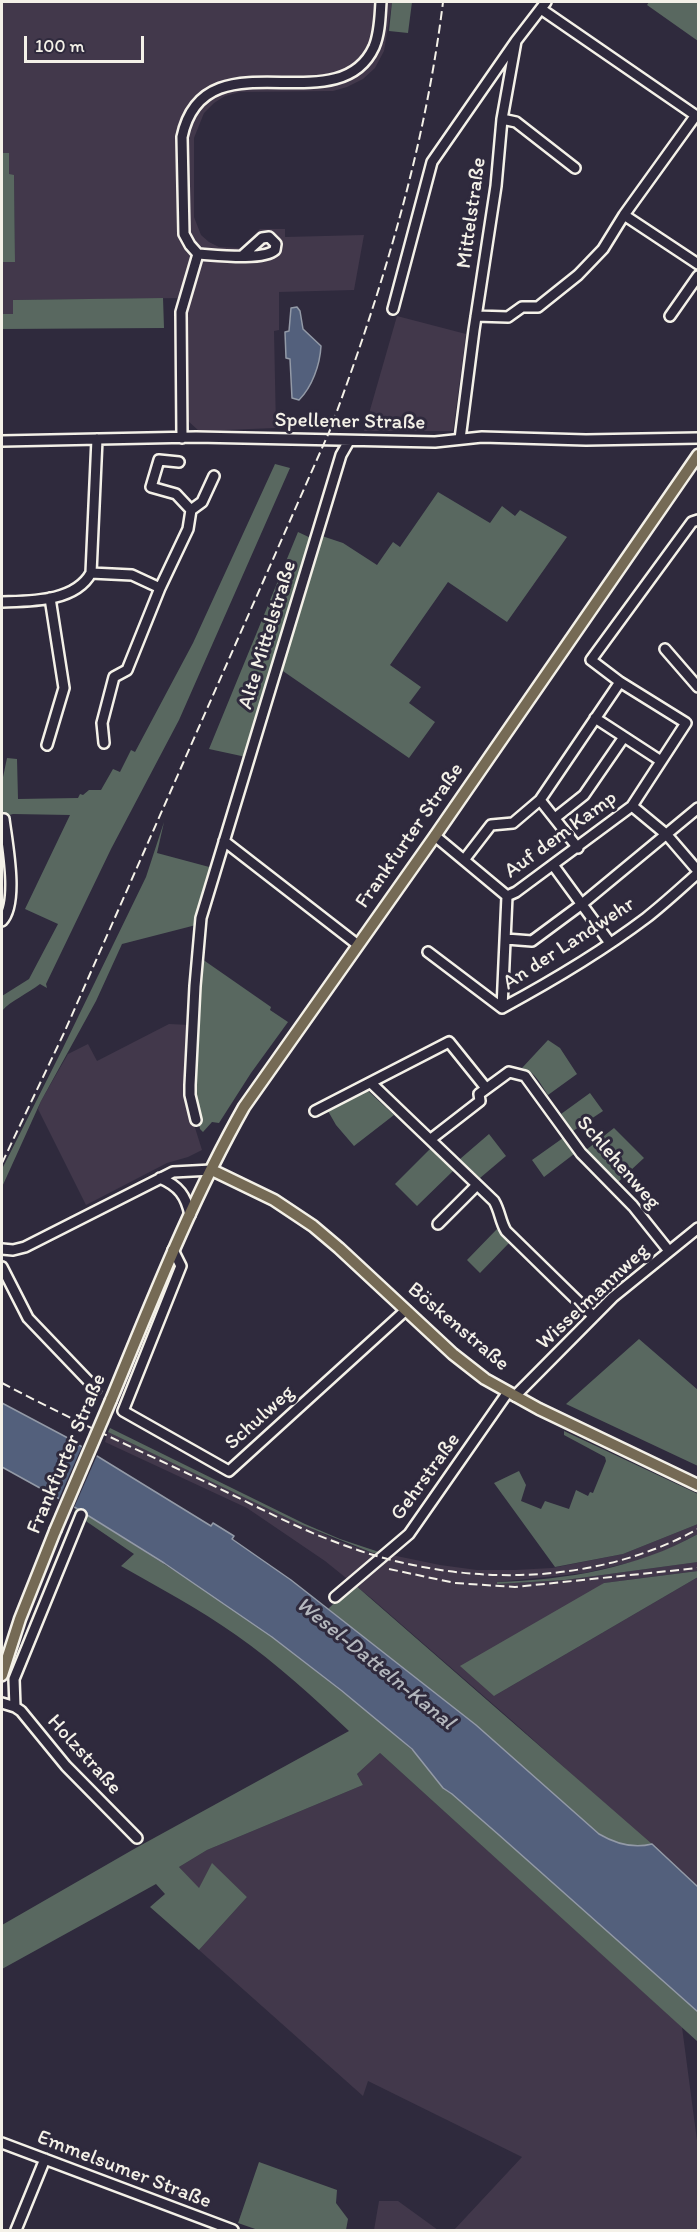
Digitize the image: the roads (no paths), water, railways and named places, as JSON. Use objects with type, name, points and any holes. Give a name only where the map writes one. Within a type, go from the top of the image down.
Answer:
[{"type":"main road","name":"Frankfurter Straße","points":[[2,1675],[20,1619],[55,1531],[173,1250],[223,1144],[261,1081],[435,836],[699,455]]},
{"type":"main road","name":"Böskenstraße","points":[[212,1170],[274,1200],[313,1226],[453,1354],[485,1379],[511,1394],[699,1485]]},
{"type":"street","points":[[198,255],[184,234],[182,159],[185,122],[195,106],[215,90],[239,82],[331,81],[355,70],[374,46],[381,2]]},
{"type":"street","points":[[476,316],[508,317],[522,307],[538,307],[585,268],[603,249],[624,215],[697,116],[543,5]]},
{"type":"street","name":"Mittelstraße","points":[[460,439],[496,186],[502,119],[516,40],[543,5]]},
{"type":"street","points":[[393,309],[432,162],[516,40]]},
{"type":"street","points":[[502,119],[516,122],[575,168]]},
{"type":"street","points":[[624,215],[699,264]]},
{"type":"street","points":[[198,255],[242,256]]},
{"type":"street","points":[[182,438],[181,312],[198,255]]},
{"type":"street","points":[[670,316],[699,276]]},
{"type":"street","name":"Spellener Straße","points":[[2,441],[182,438],[435,442],[482,437],[586,440],[699,438]]},
{"type":"street","points":[[2,602],[33,601],[85,584],[91,573],[97,439]]},
{"type":"street","name":"Alte Mittelstraße","points":[[196,1120],[190,1085],[198,931],[341,455],[349,441]]},
{"type":"street","points":[[180,462],[159,460],[151,487],[176,494],[191,510]]},
{"type":"street","points":[[104,743],[102,723],[114,677],[126,670],[160,588],[188,529],[191,510],[202,502],[214,476]]},
{"type":"street","points":[[464,860],[491,825],[513,823],[540,800],[620,681],[591,660],[692,522],[699,520]]},
{"type":"street","points":[[91,573],[132,575],[160,588]]},
{"type":"street","points":[[47,745],[64,688],[50,597]]},
{"type":"street","points":[[665,649],[699,687]]},
{"type":"street","name":"Auf dem Kamp","points":[[435,836],[507,896],[553,866],[632,806],[686,723],[620,681]]},
{"type":"street","points":[[595,718],[661,761]]},
{"type":"street","points":[[555,818],[584,795],[624,737]]},
{"type":"street","points":[[540,800],[578,848]]},
{"type":"street","points":[[632,806],[667,835],[699,872]]},
{"type":"street","points":[[506,939],[532,941],[582,904],[699,808]]},
{"type":"street","points":[[2,921],[9,908],[10,887],[4,819]]},
{"type":"street","points":[[224,841],[358,945]]},
{"type":"street","points":[[553,866],[610,943]]},
{"type":"street","name":"An der Landwehr","points":[[428,952],[502,1008],[610,943],[647,917],[699,872]]},
{"type":"street","points":[[502,1008],[507,896]]},
{"type":"street","points":[[315,1111],[449,1042],[486,1088]]},
{"type":"street","name":"Schlehenweg","points":[[431,1139],[480,1101],[479,1094],[509,1072],[525,1076],[580,1153],[633,1206],[669,1251]]},
{"type":"street","points":[[371,1083],[494,1201],[499,1210],[500,1221],[506,1231],[593,1316]]},
{"type":"street","points":[[2,1249],[13,1250],[25,1247],[173,1172],[212,1170]]},
{"type":"street","points":[[160,1178],[176,1185],[182,1192],[190,1215]]},
{"type":"street","points":[[438,1224],[477,1185]]},
{"type":"street","name":"Wisselmannweg","points":[[511,1394],[593,1316],[699,1228]]},
{"type":"street","name":"Frankfurter Straße","points":[[123,1411],[181,1266],[173,1250]]},
{"type":"street","points":[[2,1267],[28,1318],[96,1389]]},
{"type":"street","name":"Schulweg","points":[[123,1411],[229,1471],[406,1310]]},
{"type":"street","name":"Gehrstraße","points":[[335,1597],[409,1534],[511,1394]]},
{"type":"street","name":"Frankfurter Straße","points":[[15,1707],[14,1679],[81,1515]]},
{"type":"street","name":"Holzstraße","points":[[2,1703],[21,1711],[66,1766],[137,1838]]},
{"type":"street","name":"Emmelsumer Straße","points":[[2,2143],[233,2230]]},
{"type":"street","points":[[16,2230],[45,2159]]},
{"type":"water","points":[[297,307],[300,311],[303,329],[321,346],[314,375],[308,389],[299,400],[292,398],[290,359],[286,358],[285,332],[289,331],[291,308]]},
{"type":"water","name":"Wesel-Datteln-Kanal","points":[[2,1403],[66,1437],[211,1526],[213,1523],[234,1536],[232,1539],[291,1580],[476,1725],[599,1834],[625,1845],[652,1844],[698,1887],[698,2012],[443,1788],[412,1749],[342,1691],[272,1637],[164,1563],[76,1508],[2,1467]]},
{"type":"railway","points":[[2,1163],[64,1033],[330,430],[367,325],[399,219],[425,111],[443,2]]},
{"type":"railway","points":[[2,1383],[305,1530],[382,1557],[427,1568],[473,1574],[520,1575],[566,1571],[612,1563],[656,1549],[698,1529]]},
{"type":"railway","points":[[389,1569],[455,1583],[515,1587],[698,1568]]}]
